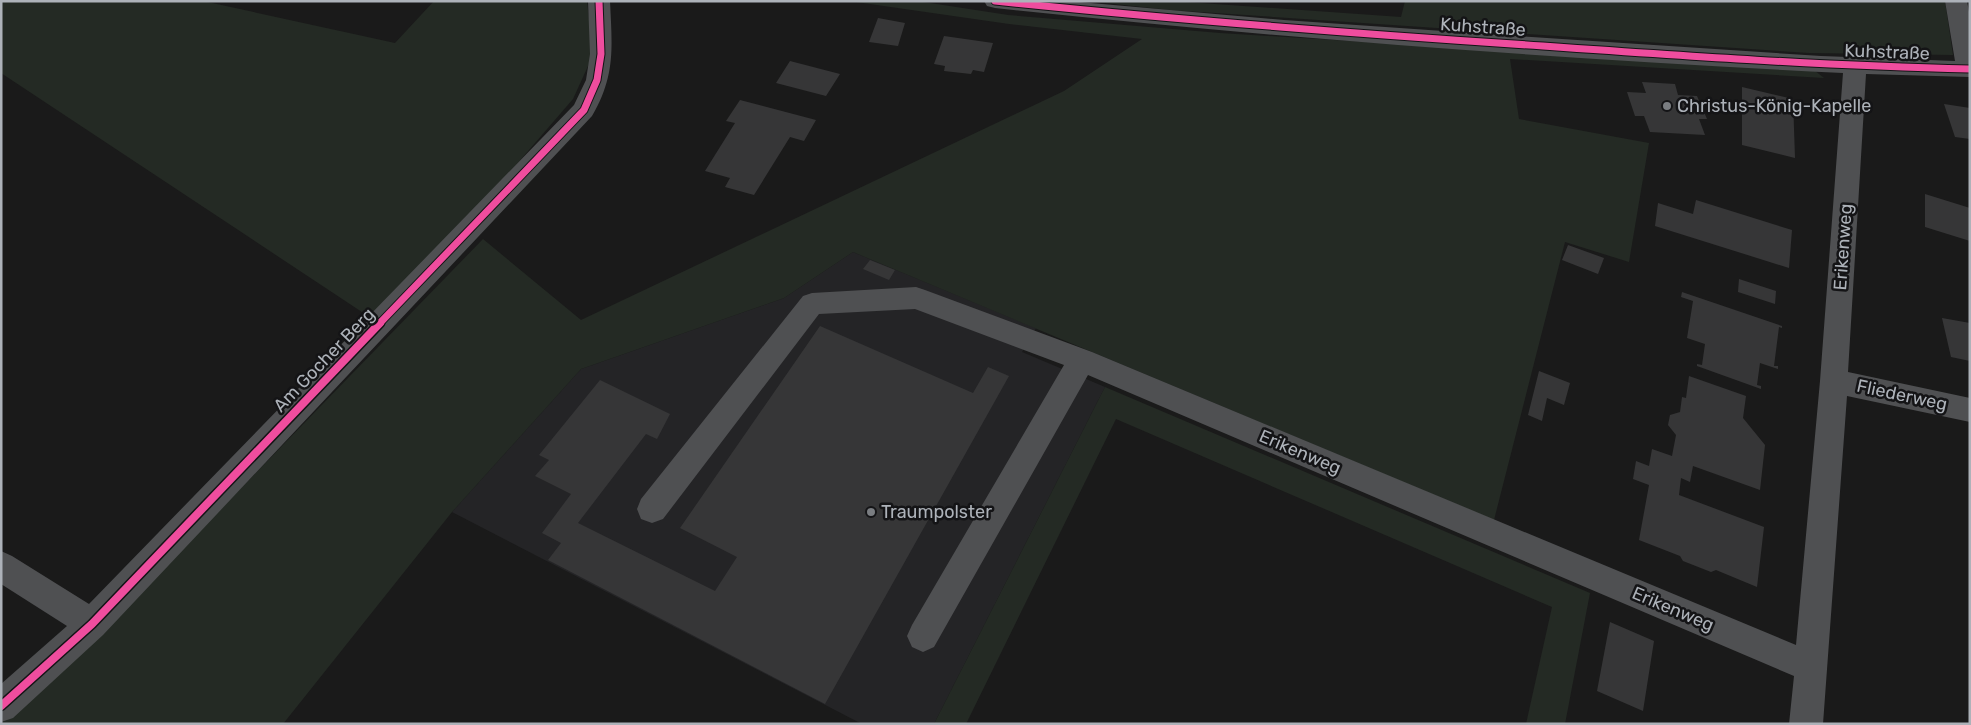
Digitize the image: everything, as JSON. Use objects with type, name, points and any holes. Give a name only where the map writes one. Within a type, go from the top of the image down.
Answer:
[{"type":"street","name":"Am Gocher Berg","points":[[1,706],[92,624],[584,110],[597,80],[601,54],[599,1]]},
{"type":"street","name":"Kuhstraße","points":[[995,1],[1094,12],[1428,38],[1855,66],[1969,69]]},
{"type":"street","points":[[1956,1],[1969,69]]},
{"type":"street","name":"Erikenweg","points":[[1806,724],[1834,381],[1855,66]]},
{"type":"street","name":"Erikenweg","points":[[652,509],[812,304],[916,298],[1082,360],[1811,667]]},
{"type":"street","points":[[923,636],[1082,360]]},
{"type":"street","name":"Fliederweg","points":[[1834,381],[1970,410]]},
{"type":"street","points":[[1,566],[92,624]]},
{"type":"shaded area","points":[[1,1],[203,1],[395,43],[434,1],[587,1],[593,55],[573,99],[432,262],[374,320],[1,73]]},
{"type":"shaded area","points":[[849,1],[917,1],[1008,15],[1220,33],[1814,70],[1824,78],[1510,59],[1519,119],[1649,143],[1629,262],[1565,242],[1494,520],[853,252],[784,298],[581,369],[452,512],[283,724],[1,724],[1,720],[113,620],[483,239],[581,320],[1064,91],[1142,39],[1009,24]]},
{"type":"shaded area","points":[[1087,1],[1172,1],[1401,17],[1405,1],[1945,1],[1953,55],[1809,53],[1170,10]]},
{"type":"shaded area","points":[[853,252],[1036,328],[1022,352],[1105,387],[934,724],[862,724],[452,512],[581,369],[784,298]]},
{"type":"shaded area","points":[[1105,387],[1590,593],[1565,724],[1526,724],[1552,607],[1116,419],[966,724],[934,724]]},
{"type":"building","points":[[878,18],[905,23],[898,46],[869,42]]},
{"type":"building","points":[[944,36],[993,43],[984,72],[973,70],[971,74],[944,71],[945,66],[934,64]]},
{"type":"building","points":[[790,61],[840,74],[826,96],[776,83]]},
{"type":"building","name":"Christus-König-Kapelle","points":[[1642,82],[1675,84],[1678,95],[1697,96],[1707,119],[1699,119],[1705,135],[1650,132],[1644,116],[1635,116],[1627,92],[1646,93]]},
{"type":"building","points":[[1742,87],[1793,99],[1795,158],[1742,145]]},
{"type":"building","points":[[740,100],[816,120],[804,141],[790,137],[754,195],[725,187],[730,178],[705,171],[735,123],[726,121]]},
{"type":"building","points":[[1944,104],[1970,108],[1970,139],[1955,137]]},
{"type":"building","points":[[1925,194],[1970,208],[1970,241],[1925,227]]},
{"type":"building","points":[[1696,200],[1792,230],[1789,268],[1655,226],[1658,203],[1693,214]]},
{"type":"building","points":[[1568,245],[1604,258],[1598,274],[1562,260]]},
{"type":"building","points":[[870,260],[895,270],[889,280],[863,269]]},
{"type":"building","points":[[1739,279],[1776,291],[1775,304],[1738,292]]},
{"type":"building","points":[[1682,292],[1782,326],[1782,328],[1779,327],[1774,366],[1778,366],[1778,369],[1760,363],[1757,385],[1761,386],[1761,389],[1697,366],[1697,364],[1702,365],[1705,344],[1687,338],[1693,301],[1681,297]]},
{"type":"building","points":[[1942,318],[1970,323],[1970,361],[1951,357]]},
{"type":"building","points":[[820,326],[973,393],[988,367],[1009,376],[825,704],[548,560],[561,543],[542,533],[571,494],[535,476],[549,460],[539,455],[600,380],[670,414],[657,439],[646,434],[578,523],[715,591],[737,557],[680,528]]},
{"type":"building","points":[[1539,371],[1570,383],[1564,405],[1547,398],[1542,421],[1528,415]]},
{"type":"building","points":[[1689,376],[1746,396],[1743,418],[1765,445],[1760,490],[1693,466],[1690,482],[1681,478],[1679,495],[1764,527],[1757,587],[1716,570],[1711,572],[1683,561],[1680,556],[1639,540],[1649,485],[1633,479],[1636,461],[1649,466],[1652,449],[1672,456],[1676,435],[1668,425],[1670,415],[1680,412],[1682,397],[1686,398]]},
{"type":"building","points":[[1610,622],[1654,641],[1643,711],[1597,691]]},
{"type":"cycle path","points":[[1,706],[92,624],[584,110],[597,80],[601,54],[599,1]]},
{"type":"cycle path","points":[[995,1],[1211,22],[1428,38],[1821,64],[1970,69]]},
{"type":"place","name":"Christus-König-Kapelle","points":[[1667,106]]},
{"type":"place","name":"Traumpolster","points":[[871,512]]}]
